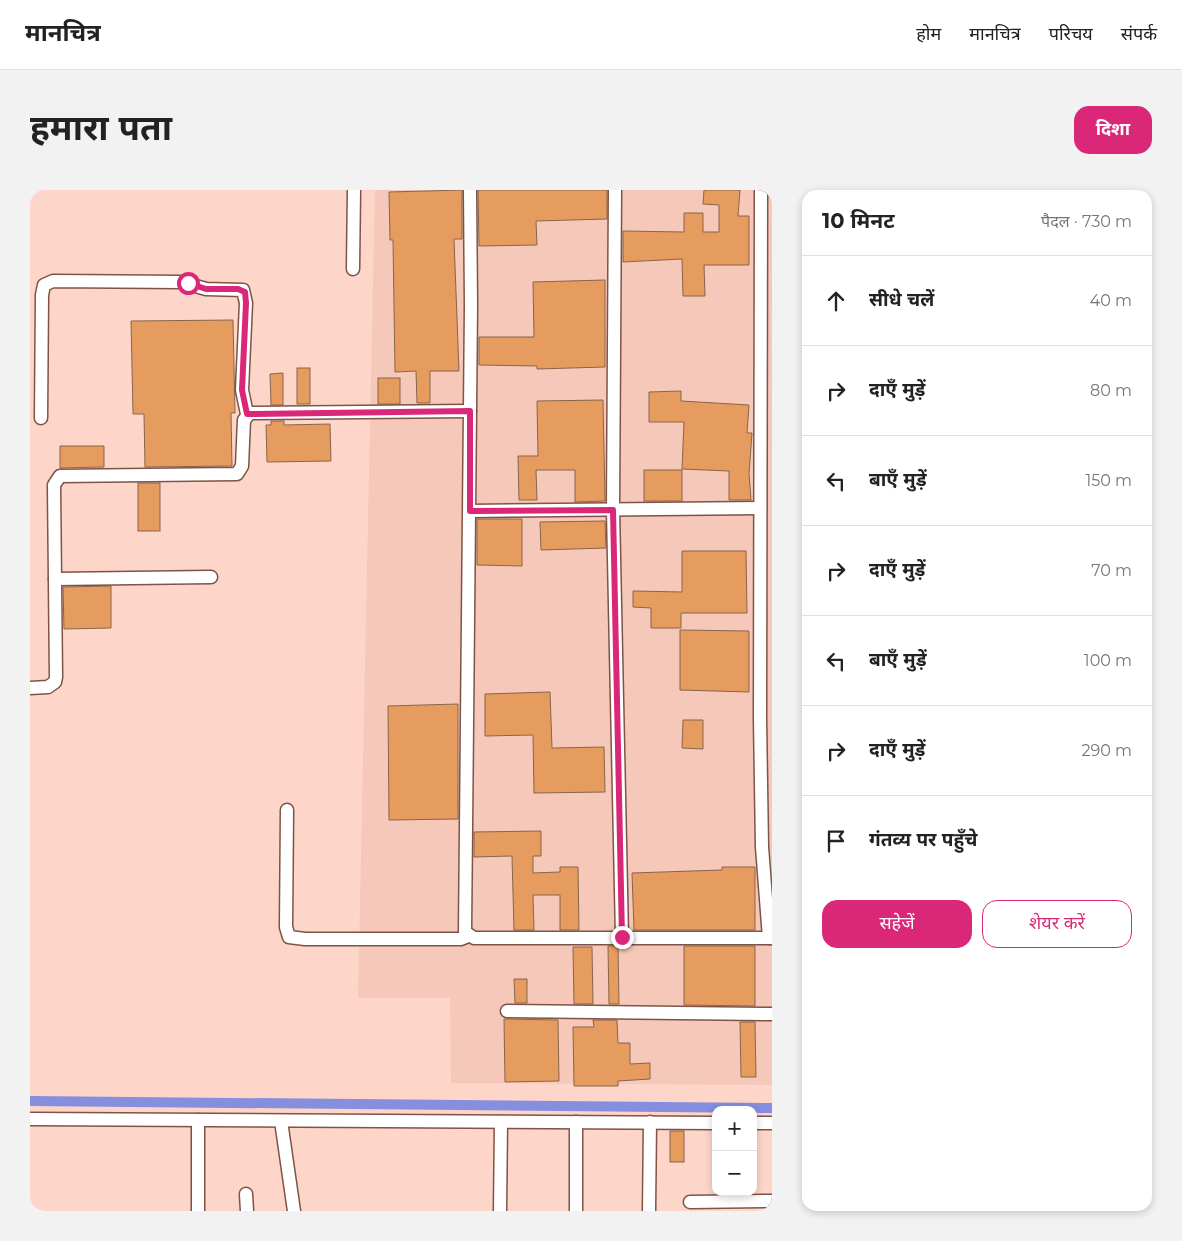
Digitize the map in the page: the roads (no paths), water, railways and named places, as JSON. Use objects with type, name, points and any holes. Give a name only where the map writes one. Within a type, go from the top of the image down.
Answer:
[{"type":"street","points":[[353,269],[354,190]]},
{"type":"street","points":[[468,936],[465,928],[470,511],[470,190]]},
{"type":"street","points":[[615,190],[613,510],[622,937]]},
{"type":"street","points":[[287,810],[286,927],[289,937],[305,939],[461,939],[468,936],[474,938],[770,938],[762,847],[760,508],[766,220],[761,190]]},
{"type":"street","points":[[30,688],[48,687],[56,682],[54,485],[57,478],[64,476],[237,474],[241,470],[244,420],[247,414],[242,390],[246,303],[243,290],[206,289],[182,282],[53,281],[44,285],[42,295],[41,418]]},
{"type":"street","points":[[247,414],[470,411]]},
{"type":"street","points":[[470,511],[760,508]]},
{"type":"street","points":[[55,578],[211,577]]},
{"type":"street","points":[[507,1011],[772,1014]]},
{"type":"street","points":[[30,1119],[712,1123]]},
{"type":"street","points":[[198,1120],[198,1211]]},
{"type":"street","points":[[281,1121],[294,1211]]},
{"type":"street","points":[[500,1211],[501,1122]]},
{"type":"street","points":[[576,1122],[576,1211]]},
{"type":"street","points":[[649,1211],[650,1122]]},
{"type":"street","points":[[757,1123],[772,1123]]},
{"type":"street","points":[[246,1194],[247,1211]]},
{"type":"street","points":[[690,1202],[772,1201]]},
{"type":"waterway","points":[[30,1101],[772,1108]]}]
